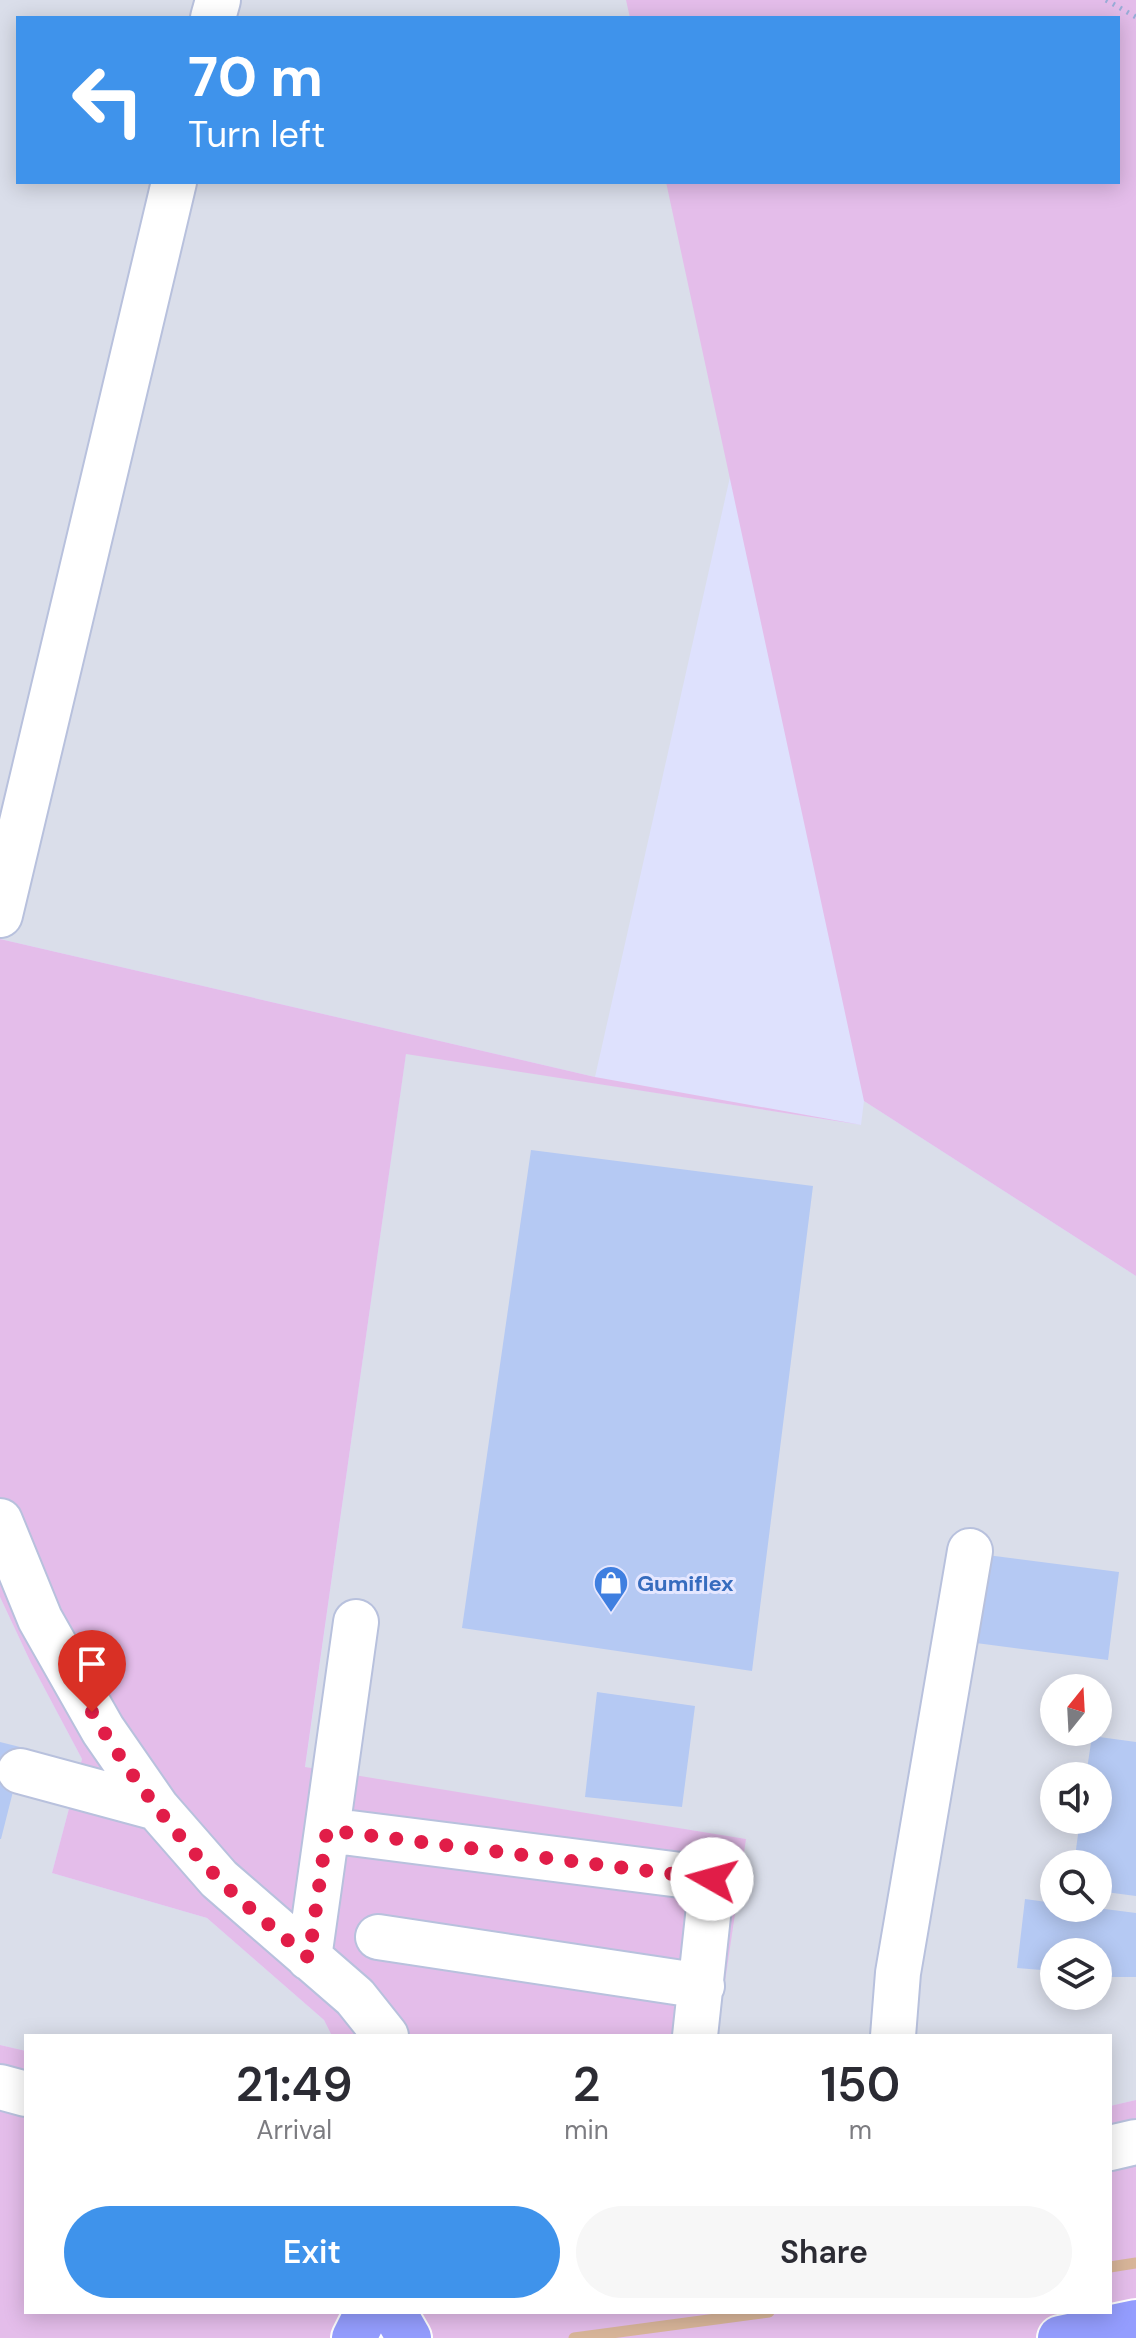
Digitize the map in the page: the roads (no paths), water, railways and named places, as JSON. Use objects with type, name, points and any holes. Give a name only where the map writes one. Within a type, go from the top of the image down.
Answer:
[{"type":"main road","points":[[354,2338],[366,2314]]},
{"type":"main road","points":[[395,2314],[409,2338]]},
{"type":"main road","points":[[1060,2338],[1136,2322]]},
{"type":"street","points":[[0,915],[174,184]]},
{"type":"street","points":[[0,1521],[40,1619],[103,1730],[157,1808],[219,1879],[355,1997],[384,2034]]},
{"type":"street","points":[[893,2034],[898,1973],[970,1551]]},
{"type":"street","points":[[309,1958],[356,1622]]},
{"type":"street","points":[[20,1771],[157,1808]]},
{"type":"street","points":[[327,1830],[712,1879],[695,2034]]},
{"type":"street","points":[[378,1937],[702,1986]]},
{"type":"street","points":[[0,2087],[24,2093]]},
{"type":"street","points":[[1112,2148],[1136,2142]]},
{"type":"waterway","points":[[1112,2267],[1136,2263]]},
{"type":"waterway","points":[[574,2338],[754,2314]]},
{"type":"place","name":"Gumiflex","points":[[611,1614]]}]
